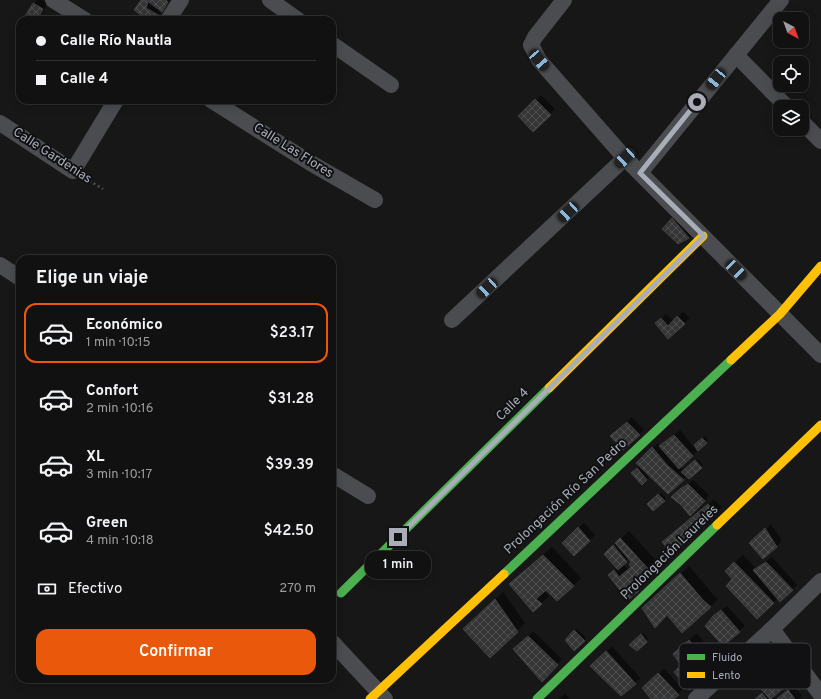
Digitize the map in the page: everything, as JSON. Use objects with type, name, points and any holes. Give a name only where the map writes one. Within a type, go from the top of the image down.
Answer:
[{"type":"street","points":[[54,0],[79,16]]},
{"type":"street","points":[[171,16],[181,0]]},
{"type":"street","points":[[270,0],[292,16]]},
{"type":"street","points":[[564,0],[535,37],[531,45],[539,60],[625,158],[821,355]]},
{"type":"street","points":[[640,173],[781,0]]},
{"type":"street","points":[[336,47],[391,85]]},
{"type":"street","points":[[736,55],[780,100]]},
{"type":"street","points":[[73,171],[114,104]]},
{"type":"street","name":"Calle Las Flores","points":[[217,104],[309,162],[375,200]]},
{"type":"street","name":"Calle Gardenias","points":[[0,123],[73,171]]},
{"type":"street","points":[[809,129],[821,141]]},
{"type":"street","points":[[452,320],[625,158]]},
{"type":"street","name":"Calle 4","points":[[341,593],[704,236]]},
{"type":"street","points":[[0,265],[16,275]]},
{"type":"street","name":"Prolongación Río San Pedro","points":[[378,697],[780,314],[821,266]]},
{"type":"street","name":"Prolongación Laureles","points":[[537,699],[821,425]]},
{"type":"street","points":[[336,476],[368,496]]},
{"type":"street","points":[[758,643],[821,581]]},
{"type":"street","points":[[772,630],[782,643]]},
{"type":"street","points":[[336,647],[378,697]]},
{"type":"street","points":[[811,682],[821,695]]},
{"type":"street","points":[[696,699],[707,689]]},
{"type":"path","name":"Calle Gardenias","points":[[73,171],[103,189]]},
{"type":"building","points":[[141,0],[146,0],[148,2],[146,8],[160,16],[142,16],[134,10]]},
{"type":"building","points":[[146,0],[166,0],[168,2],[162,12]]},
{"type":"building","points":[[33,3],[43,9],[39,16],[25,16]]},
{"type":"building","points":[[535,99],[551,115],[533,132],[518,116]]},
{"type":"building","points":[[672,218],[689,238],[678,244],[662,229]]},
{"type":"building","points":[[677,316],[685,324],[668,339],[655,323],[661,318],[668,326]]},
{"type":"building","points":[[627,422],[640,435],[623,450],[610,436]]},
{"type":"building","points":[[674,435],[693,456],[679,469],[659,446]]},
{"type":"building","points":[[702,438],[707,443],[698,451],[694,445]]},
{"type":"building","points":[[652,447],[667,465],[684,480],[668,494],[636,463]]},
{"type":"building","points":[[695,460],[702,468],[689,479],[681,472]]},
{"type":"building","points":[[637,468],[647,480],[642,485],[631,473]]},
{"type":"building","points":[[688,484],[705,501],[690,516],[681,505],[671,497]]},
{"type":"building","points":[[658,494],[665,501],[653,511],[647,504]]},
{"type":"building","points":[[708,504],[717,513],[672,554],[662,542]]},
{"type":"building","points":[[578,527],[590,541],[574,556],[562,543]]},
{"type":"building","points":[[765,528],[777,547],[763,559],[749,543]]},
{"type":"building","points":[[620,538],[653,574],[636,588],[639,591],[628,600],[608,575],[614,570],[619,577],[631,567],[629,564],[631,562],[615,543]]},
{"type":"building","points":[[613,545],[627,562],[618,570],[604,554]]},
{"type":"building","points":[[543,555],[574,586],[557,601],[546,590],[536,599],[542,604],[533,612],[509,584]]},
{"type":"building","points":[[734,562],[774,603],[757,619],[726,586],[732,579],[725,571]]},
{"type":"building","points":[[766,562],[793,590],[780,602],[753,570]]},
{"type":"building","points":[[680,573],[711,607],[682,633],[667,615],[655,628],[642,608]]},
{"type":"building","points":[[495,599],[518,632],[490,658],[463,629]]},
{"type":"building","points":[[721,610],[740,632],[727,643],[720,643],[705,626],[713,616]]},
{"type":"building","points":[[574,630],[585,641],[574,651],[565,640]]},
{"type":"building","points":[[641,634],[647,642],[637,651],[629,645]]},
{"type":"building","points":[[528,636],[558,665],[542,682],[513,649]]},
{"type":"building","points":[[679,649],[679,662],[673,654]]},
{"type":"building","points":[[606,651],[636,684],[621,696],[590,666]]},
{"type":"building","points":[[679,667],[679,678],[674,672]]},
{"type":"building","points":[[658,673],[679,695],[674,699],[651,699],[642,688]]},
{"type":"building","points":[[761,689],[782,689],[771,699]]},
{"type":"building","points":[[788,690],[795,699],[777,699],[779,697]]},
{"type":"building","points":[[762,693],[767,699],[755,699]]},
{"type":"traffic: fast","points":[[504,574],[731,360]]},
{"type":"traffic: fast","points":[[341,593],[549,388]]},
{"type":"traffic: fast","points":[[537,699],[717,525]]},
{"type":"traffic: slow","points":[[549,388],[703,236]]},
{"type":"traffic: slow","points":[[731,360],[780,314],[821,266]]},
{"type":"traffic: slow","points":[[717,525],[821,425]]},
{"type":"traffic: slow","points":[[370,699],[504,574]]},
{"type":"route","points":[[398,537],[704,236],[640,173],[697,102]]}]
